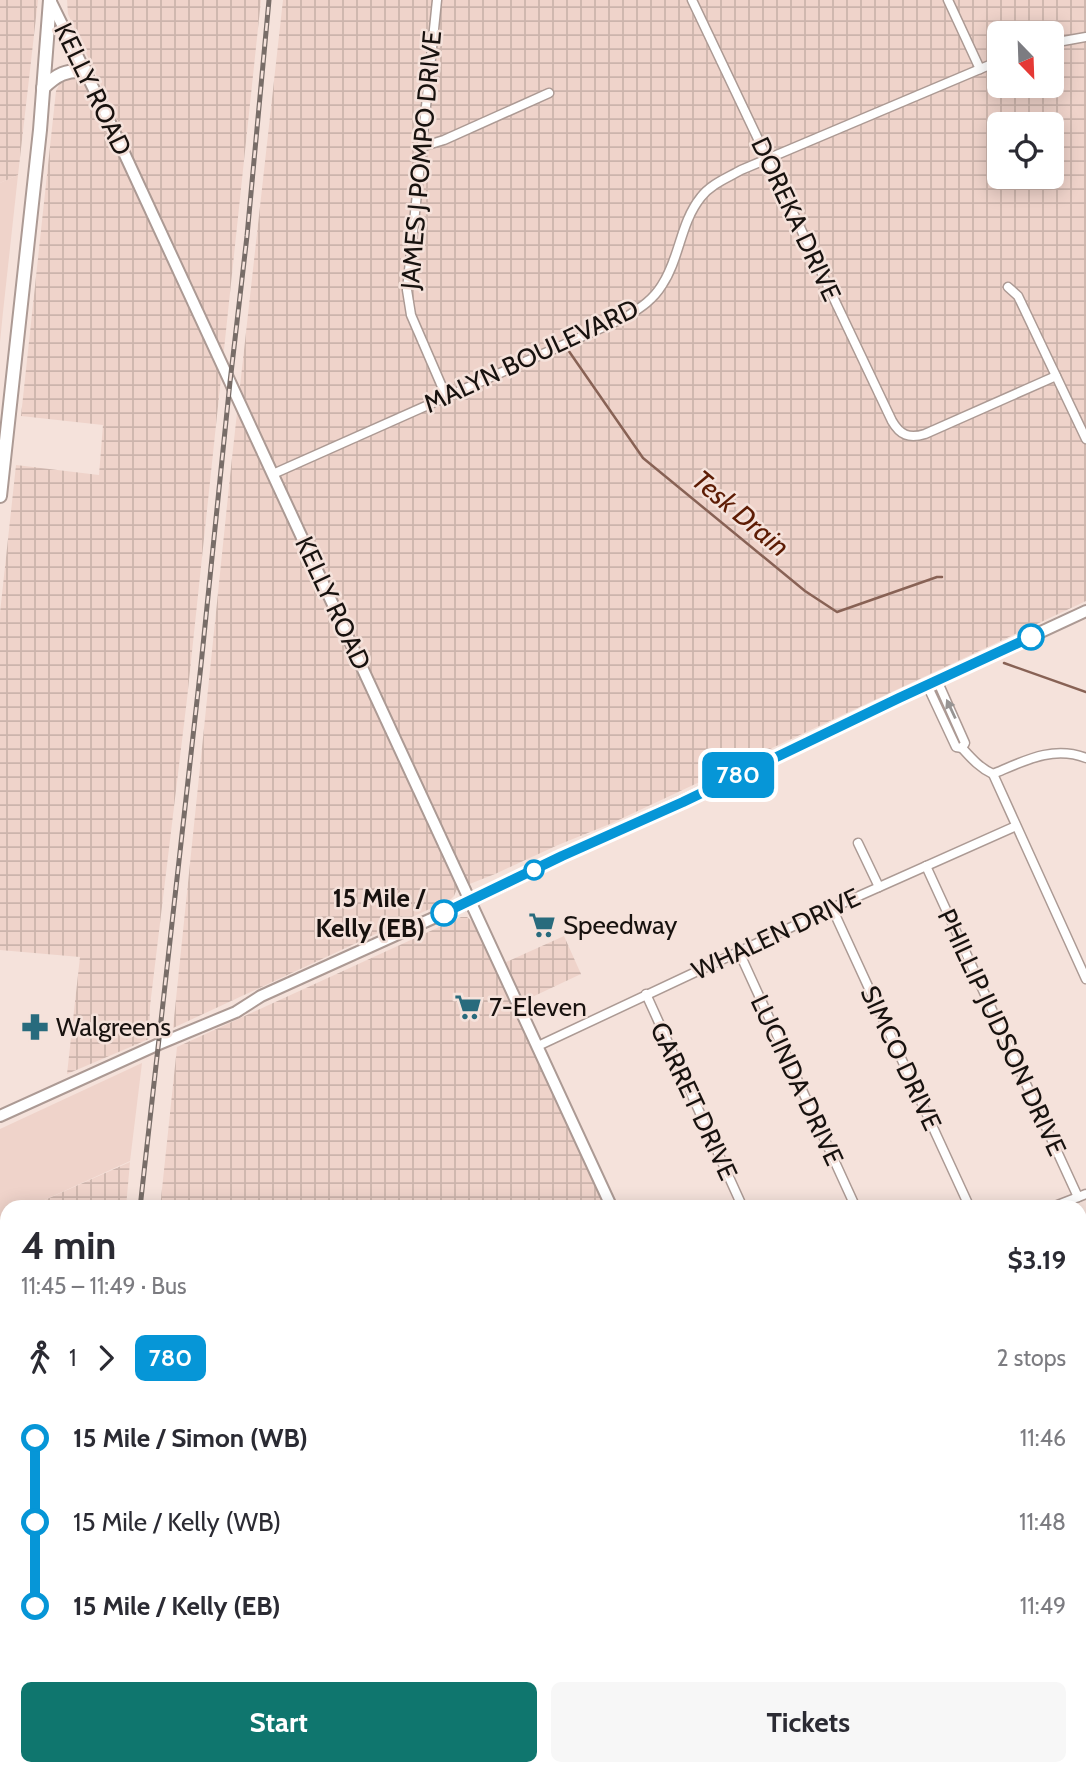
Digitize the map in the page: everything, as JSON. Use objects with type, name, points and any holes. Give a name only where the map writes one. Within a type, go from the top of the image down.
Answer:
[{"type":"main road","points":[[0,496],[4,431],[40,130],[50,0]]},
{"type":"main road","points":[[43,88],[66,71],[86,71]]},
{"type":"street","name":"KELLY ROAD","points":[[50,0],[86,71],[608,1200]]},
{"type":"street","name":"JAMES J POMPO DRIVE","points":[[437,0],[407,293],[411,314],[446,396]]},
{"type":"street","name":"DOREKA DRIVE","points":[[692,0],[896,428],[904,436],[917,436],[1056,376]]},
{"type":"street","points":[[947,0],[980,69]]},
{"type":"street","points":[[1064,41],[1086,37]]},
{"type":"street","name":"MALYN BOULEVARD","points":[[273,474],[639,309],[655,295],[667,277],[693,207],[711,187],[767,160],[987,66]]},
{"type":"street","points":[[421,147],[446,139],[549,93]]},
{"type":"street","points":[[1008,287],[1018,296],[1086,439]]},
{"type":"street","points":[[0,1116],[236,1012],[261,996],[471,901],[1086,611]]},
{"type":"street","points":[[932,683],[965,743],[962,748],[985,771],[993,774],[1037,756],[1052,753],[1064,752],[1086,758]]},
{"type":"street","points":[[993,774],[1086,979]]},
{"type":"street","name":"WHALEN DRIVE","points":[[538,1046],[832,908],[1016,826]]},
{"type":"street","points":[[858,843],[879,887]]},
{"type":"street","name":"PHILLIP JUDSON DRIVE","points":[[926,866],[1082,1196]]},
{"type":"street","name":"SIMCO DRIVE","points":[[832,908],[966,1200]]},
{"type":"street","name":"LUCINDA DRIVE","points":[[739,952],[852,1200]]},
{"type":"street","name":"GARRET DRIVE","points":[[646,994],[739,1200]]},
{"type":"shaded area","points":[[0,0],[38,0],[18,175],[0,183]]},
{"type":"shaded area","points":[[67,0],[261,0],[187,699],[150,1006],[149,1039],[67,1074],[80,957],[0,950],[0,613],[16,465],[99,475],[103,425],[21,416],[56,91],[62,79],[72,75],[83,81],[109,137],[122,131],[68,14]]},
{"type":"shaded area","points":[[283,0],[1086,0],[1086,601],[610,824],[457,889],[451,899],[173,1028]]},
{"type":"shaded area","points":[[18,175],[3,312],[0,342],[0,183]]},
{"type":"shaded area","points":[[461,917],[467,917],[474,923],[495,967],[564,936],[581,974],[513,1006],[602,1200],[161,1200],[177,1047]]},
{"type":"shaded area","points":[[142,1063],[130,1161],[44,1200],[0,1200],[0,1129]]},
{"type":"shaded area","points":[[130,1162],[127,1200],[45,1200]]},
{"type":"waterway","name":"Tesk Drain","points":[[566,347],[643,458],[805,591],[837,612],[942,577]]},
{"type":"waterway","name":"Tesk Drain","points":[[1004,663],[1086,692]]},
{"type":"railway","points":[[141,1200],[247,236],[269,0]]},
{"type":"bus line","name":"780","points":[[444,913],[1031,637]]},
{"type":"place","name":"15 Mile / Kelly (EB)","points":[[444,913]]},
{"type":"place","name":"Speedway","points":[[542,925]]},
{"type":"place","name":"7-Eleven","points":[[468,1007]]},
{"type":"place","name":"Walgreens","points":[[35,1027]]}]
